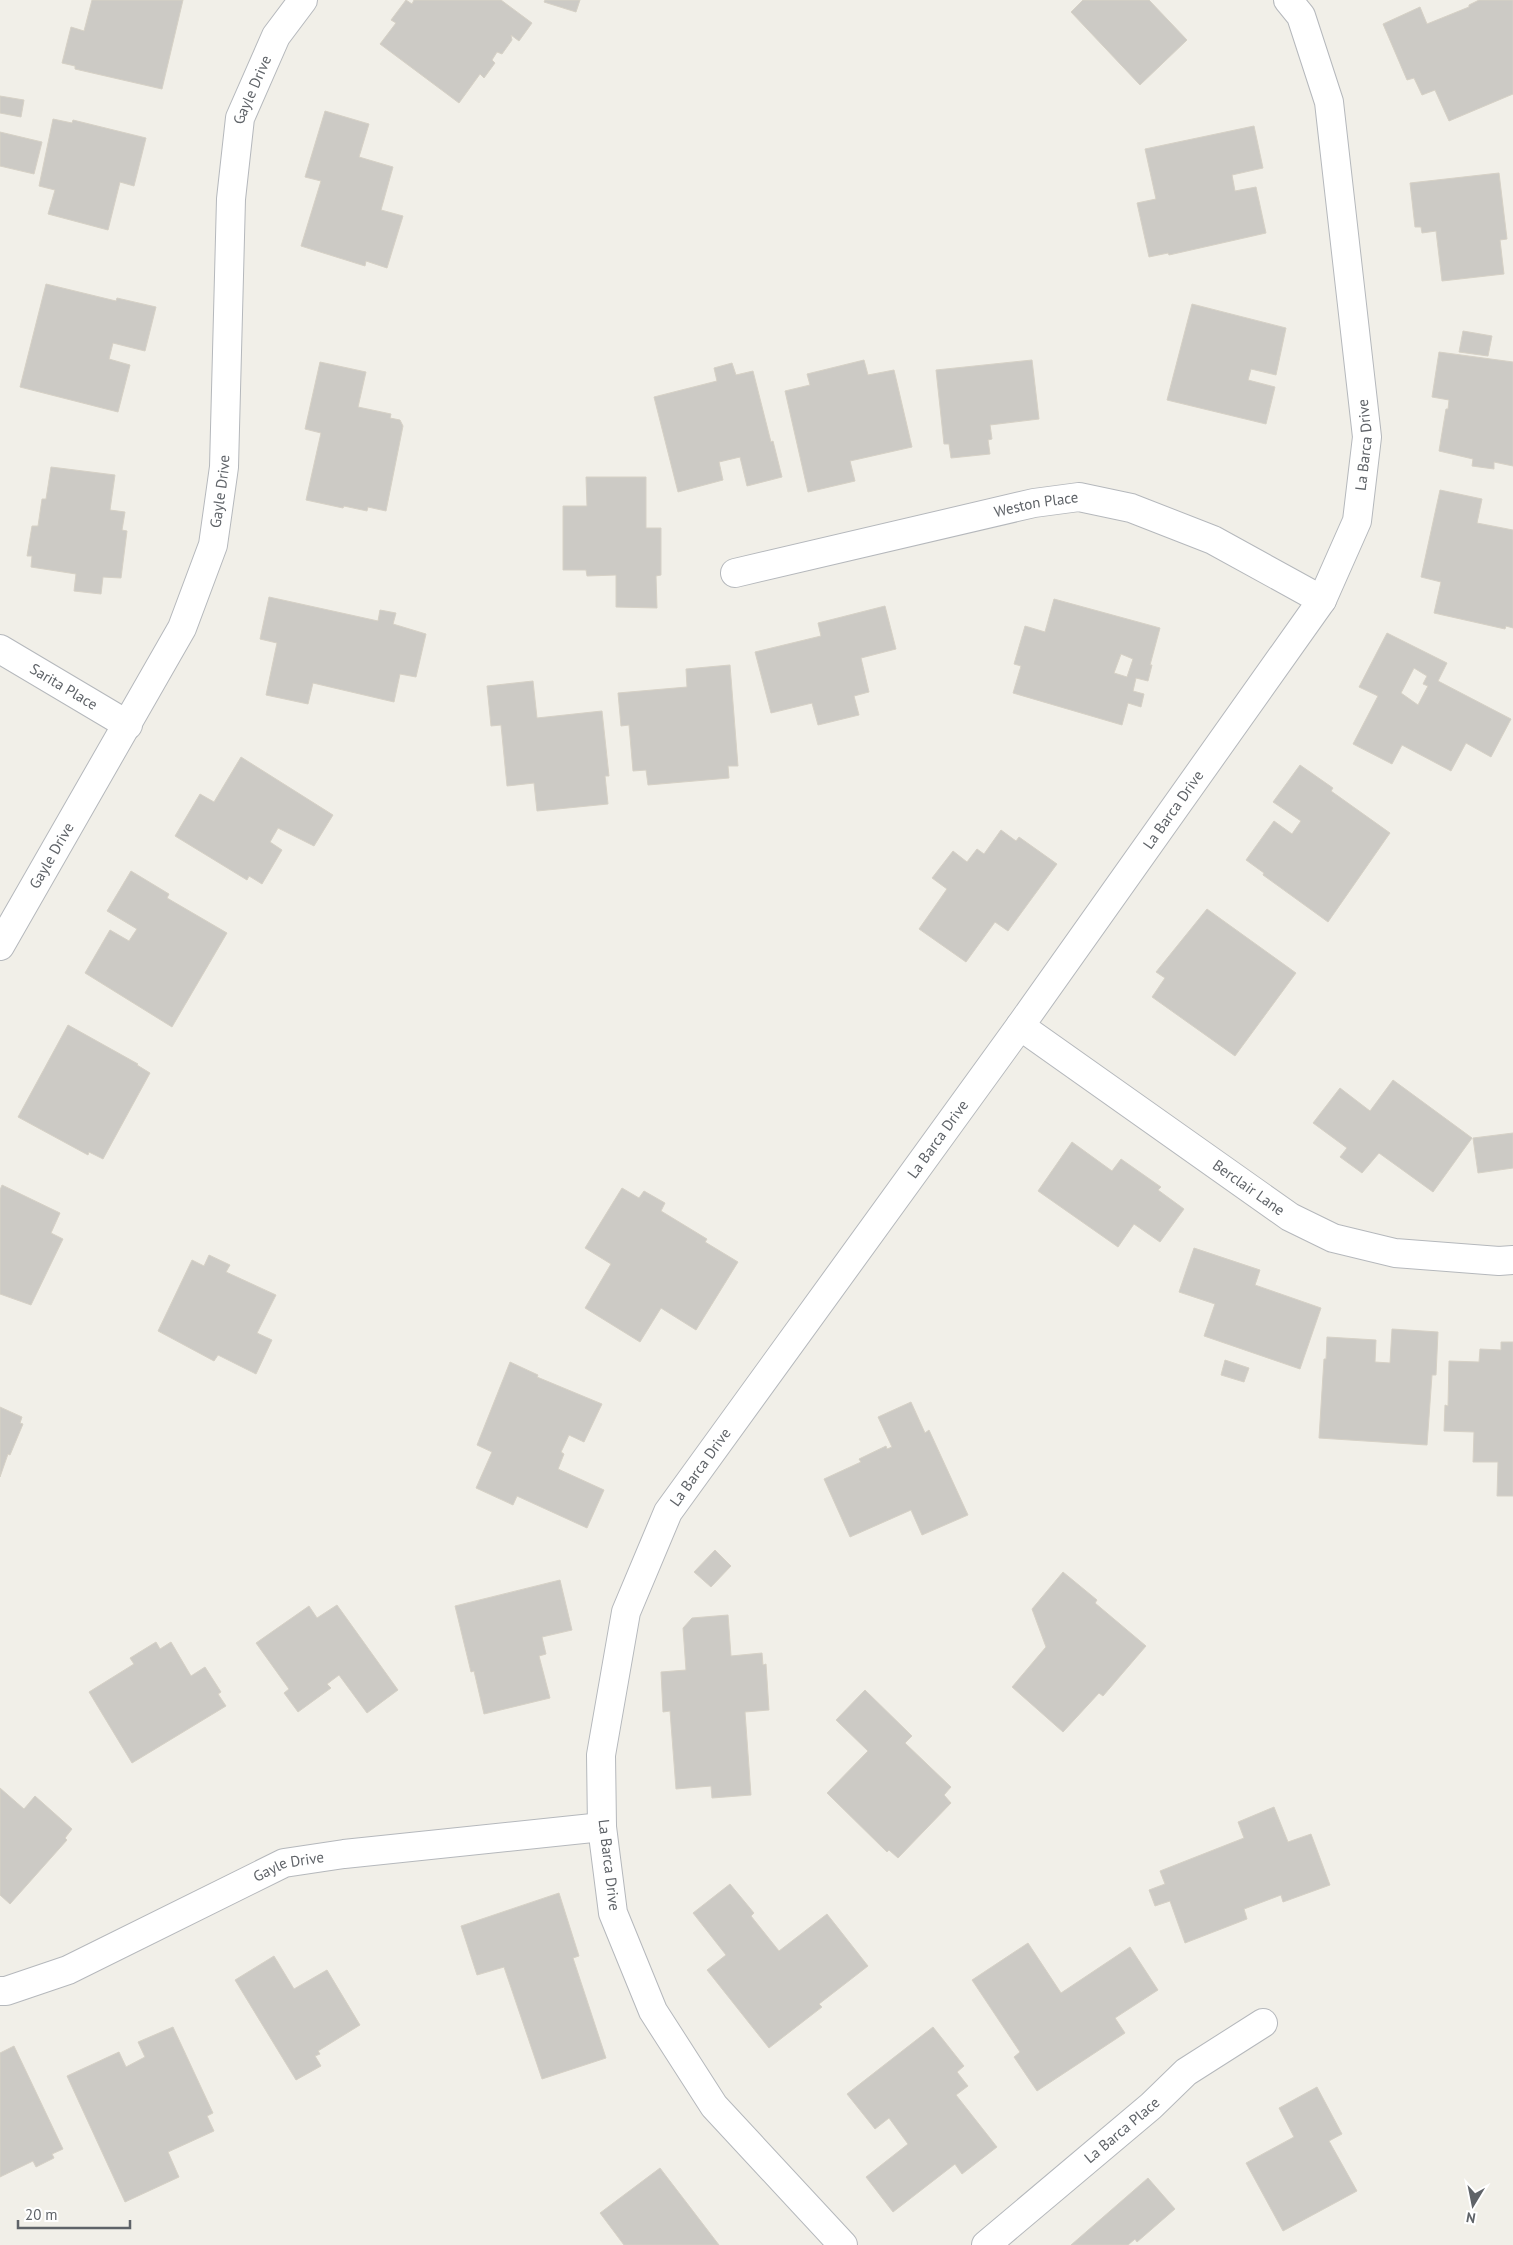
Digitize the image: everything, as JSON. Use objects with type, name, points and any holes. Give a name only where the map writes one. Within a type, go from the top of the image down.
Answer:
[{"type":"street","name":"Gayle Drive","points":[[0,946],[182,628],[213,545],[224,467],[231,199],[240,118],[276,36],[303,0]]},
{"type":"street","name":"La Barca Drive","points":[[843,2245],[714,2106],[653,2011],[613,1913],[602,1827],[600,1755],[626,1612],[668,1512],[1020,1026],[1322,600],[1357,521],[1367,437],[1329,102],[1301,16],[1288,0]]},
{"type":"street","name":"Weston Place","points":[[735,573],[1034,502],[1079,496],[1130,508],[1213,540],[1322,600]]},
{"type":"street","name":"Sarita Place","points":[[0,649],[128,724]]},
{"type":"street","name":"Berclair Lane","points":[[1020,1026],[1290,1217],[1333,1238],[1395,1253],[1499,1261],[1513,1260]]},
{"type":"street","name":"Gayle Drive","points":[[0,1991],[6,1991],[68,1970],[284,1863],[344,1854],[602,1827]]},
{"type":"street","name":"La Barca Place","points":[[986,2245],[1151,2106],[1186,2072],[1263,2023]]},
{"type":"building","points":[[92,0],[183,0],[162,89],[75,69],[75,66],[62,63],[71,27],[84,31]]},
{"type":"building","points":[[406,0],[412,4],[414,0],[501,0],[532,23],[519,41],[511,35],[512,40],[502,54],[497,52],[492,60],[495,63],[484,78],[480,74],[459,103],[380,44],[396,23],[391,20]]},
{"type":"building","points":[[545,0],[580,0],[576,12],[544,2]]},
{"type":"building","points":[[1083,0],[1149,0],[1187,40],[1140,85],[1071,12]]},
{"type":"building","points":[[1479,0],[1513,0],[1513,94],[1449,121],[1435,90],[1422,95],[1414,78],[1407,80],[1383,24],[1420,7],[1427,24],[1469,7],[1469,5]]},
{"type":"building","points":[[0,96],[24,100],[21,117],[0,113]]},
{"type":"building","points":[[325,111],[369,124],[359,157],[393,167],[381,210],[403,216],[387,268],[366,261],[365,266],[301,246],[321,181],[305,177]]},
{"type":"building","points":[[53,119],[72,123],[73,120],[146,138],[134,186],[120,182],[108,230],[48,214],[55,190],[39,186]]},
{"type":"building","points":[[1254,126],[1263,168],[1232,175],[1235,191],[1256,187],[1266,233],[1169,255],[1168,253],[1149,257],[1137,203],[1156,199],[1145,149]]},
{"type":"building","points":[[0,132],[42,142],[34,174],[0,166]]},
{"type":"building","points":[[1499,173],[1507,239],[1500,240],[1504,274],[1442,281],[1436,231],[1422,233],[1421,227],[1415,227],[1410,183]]},
{"type":"building","points":[[46,284],[116,301],[117,298],[156,307],[145,351],[113,343],[109,359],[130,365],[118,412],[20,387]]},
{"type":"building","points":[[1192,304],[1286,328],[1276,375],[1251,369],[1248,380],[1275,387],[1266,424],[1167,400]]},
{"type":"building","points":[[1463,331],[1492,336],[1488,356],[1459,352]]},
{"type":"building","points":[[1439,352],[1513,362],[1513,466],[1494,462],[1494,469],[1472,466],[1473,459],[1439,451],[1449,400],[1432,397]]},
{"type":"building","points":[[864,360],[868,375],[894,370],[912,447],[850,461],[855,481],[808,492],[785,391],[810,385],[807,374]]},
{"type":"building","points":[[1032,360],[1039,419],[990,425],[992,439],[988,440],[990,454],[951,458],[949,444],[944,444],[936,370]]},
{"type":"building","points":[[320,362],[366,372],[358,407],[391,414],[390,418],[400,420],[403,426],[386,511],[368,507],[367,511],[344,506],[343,508],[306,500],[321,433],[305,429]]},
{"type":"building","points":[[732,363],[736,375],[753,371],[782,477],[747,486],[740,457],[719,462],[723,480],[678,492],[654,397],[717,381],[714,368]]},
{"type":"building","points":[[51,467],[115,475],[110,510],[125,512],[122,530],[127,531],[121,578],[103,577],[101,594],[74,591],[76,574],[31,567],[32,556],[27,556],[32,526],[38,526],[42,499],[46,499]]},
{"type":"building","points":[[586,477],[646,477],[646,528],[661,528],[661,575],[656,576],[657,608],[616,607],[616,575],[587,576],[586,570],[563,570],[563,506],[587,506]]},
{"type":"building","points":[[1440,490],[1482,499],[1477,523],[1513,530],[1513,628],[1506,626],[1505,629],[1434,613],[1441,582],[1421,577]]},
{"type":"building","points":[[269,597],[378,621],[380,610],[396,613],[393,624],[426,634],[416,677],[400,674],[394,702],[313,683],[308,704],[266,695],[277,643],[260,639]]},
{"type":"building","points":[[1054,599],[1160,628],[1150,665],[1152,665],[1148,681],[1136,678],[1133,691],[1144,694],[1141,707],[1128,703],[1122,725],[1013,693],[1021,666],[1014,664],[1025,626],[1045,632]],"holes":[[[1121,654],[1133,659],[1127,677],[1114,673]]]},
{"type":"building","points":[[885,606],[896,649],[861,658],[869,692],[854,696],[859,715],[818,725],[812,703],[771,713],[755,652],[821,636],[818,623]]},
{"type":"building","points":[[1387,633],[1447,663],[1438,681],[1511,719],[1491,757],[1466,743],[1451,771],[1402,745],[1392,764],[1353,744],[1378,696],[1359,687]],"holes":[[[1414,668],[1427,676],[1423,684],[1428,686],[1418,705],[1401,693]]]},
{"type":"building","points":[[730,665],[738,766],[728,766],[729,778],[648,785],[646,770],[633,771],[629,725],[621,726],[618,693],[687,687],[686,669]]},
{"type":"building","points":[[533,681],[537,718],[602,711],[609,776],[605,776],[608,804],[537,811],[534,783],[507,786],[501,725],[491,726],[487,686]]},
{"type":"building","points":[[241,757],[333,815],[314,846],[278,828],[270,842],[282,850],[262,884],[249,876],[247,880],[175,836],[200,794],[214,802]]},
{"type":"building","points":[[1300,765],[1333,788],[1331,791],[1390,833],[1328,922],[1263,875],[1264,873],[1246,860],[1274,821],[1292,834],[1301,821],[1273,802]]},
{"type":"building","points":[[1001,830],[1016,841],[1019,837],[1057,864],[1008,931],[995,922],[966,962],[919,929],[947,889],[932,878],[953,851],[967,862],[977,849],[984,854]]},
{"type":"building","points":[[131,871],[169,894],[167,898],[227,933],[172,1027],[85,973],[110,930],[129,941],[137,929],[107,911]]},
{"type":"building","points":[[1207,909],[1296,973],[1235,1056],[1152,997],[1165,978],[1156,972]]},
{"type":"building","points":[[68,1025],[138,1064],[150,1073],[103,1159],[89,1152],[88,1155],[18,1117]]},
{"type":"building","points":[[1393,1080],[1472,1138],[1433,1192],[1379,1153],[1362,1173],[1340,1157],[1347,1148],[1313,1123],[1340,1088],[1370,1111]]},
{"type":"building","points":[[1513,1133],[1513,1168],[1478,1173],[1473,1138]]},
{"type":"building","points":[[1072,1142],[1112,1171],[1121,1159],[1161,1187],[1158,1190],[1184,1209],[1160,1242],[1134,1224],[1118,1247],[1038,1191]]},
{"type":"building","points":[[2,1185],[60,1213],[51,1233],[63,1239],[31,1305],[0,1294],[0,1190]]},
{"type":"building","points":[[622,1188],[639,1198],[644,1191],[665,1203],[661,1211],[707,1239],[705,1242],[738,1262],[696,1330],[661,1308],[640,1342],[585,1308],[611,1264],[585,1248]]},
{"type":"building","points":[[1194,1248],[1260,1270],[1255,1285],[1321,1308],[1300,1369],[1204,1336],[1215,1304],[1179,1292]]},
{"type":"building","points":[[209,1255],[230,1265],[226,1272],[276,1295],[257,1333],[272,1340],[256,1374],[218,1355],[214,1361],[158,1331],[192,1260],[204,1266]]},
{"type":"building","points":[[1392,1329],[1438,1332],[1436,1375],[1432,1375],[1427,1445],[1319,1438],[1327,1337],[1376,1340],[1375,1362],[1390,1363]]},
{"type":"building","points":[[1501,1342],[1513,1342],[1513,1496],[1497,1496],[1498,1462],[1473,1462],[1474,1432],[1444,1431],[1445,1405],[1448,1406],[1449,1361],[1479,1362],[1480,1349],[1501,1350]]},
{"type":"building","points":[[1225,1360],[1249,1368],[1244,1382],[1221,1375]]},
{"type":"building","points":[[510,1362],[538,1375],[537,1377],[602,1404],[584,1442],[569,1435],[561,1452],[564,1454],[558,1469],[604,1490],[587,1528],[517,1496],[513,1505],[476,1488],[492,1452],[477,1445]]},
{"type":"building","points":[[911,1402],[925,1433],[929,1430],[968,1515],[922,1535],[911,1510],[850,1537],[824,1479],[861,1462],[859,1459],[886,1446],[887,1449],[892,1447],[878,1417]]},
{"type":"building","points":[[0,1407],[22,1417],[20,1423],[23,1424],[10,1455],[8,1454],[0,1477]]},
{"type":"building","points":[[715,1550],[731,1566],[711,1587],[694,1572]]},
{"type":"building","points":[[1063,1572],[1097,1600],[1095,1603],[1146,1646],[1103,1696],[1099,1693],[1063,1732],[1012,1687],[1046,1647],[1032,1609]]},
{"type":"building","points":[[560,1580],[572,1630],[542,1637],[546,1654],[539,1656],[550,1698],[484,1714],[474,1671],[471,1672],[455,1606]]},
{"type":"building","points":[[337,1605],[398,1690],[367,1713],[339,1675],[327,1684],[331,1688],[298,1712],[284,1693],[289,1689],[256,1643],[309,1606],[317,1618]]},
{"type":"building","points":[[728,1615],[731,1656],[762,1653],[763,1665],[766,1664],[769,1710],[745,1712],[751,1795],[712,1798],[711,1786],[676,1789],[670,1711],[663,1712],[661,1672],[686,1670],[683,1628],[692,1618]]},
{"type":"building","points":[[156,1642],[160,1649],[171,1642],[191,1676],[205,1667],[221,1692],[218,1694],[226,1706],[132,1763],[89,1692],[134,1664],[130,1658]]},
{"type":"building","points":[[865,1690],[912,1736],[905,1743],[951,1787],[944,1795],[951,1803],[898,1858],[889,1850],[887,1852],[827,1793],[868,1751],[836,1720]]},
{"type":"building","points":[[0,1788],[24,1809],[35,1796],[72,1829],[65,1838],[67,1840],[10,1904],[0,1895]]},
{"type":"building","points":[[1274,1807],[1288,1842],[1311,1834],[1330,1885],[1283,1902],[1281,1895],[1244,1909],[1247,1919],[1185,1943],[1170,1901],[1155,1906],[1149,1890],[1165,1884],[1160,1871],[1244,1838],[1238,1822]]},
{"type":"building","points":[[730,1884],[754,1913],[751,1916],[779,1951],[827,1914],[868,1966],[819,2004],[822,2007],[769,2048],[707,1970],[726,1955],[693,1913]]},
{"type":"building","points":[[559,1893],[579,1956],[573,1958],[606,2058],[542,2079],[504,1967],[477,1975],[461,1926]]},
{"type":"building","points":[[1028,1943],[1061,1993],[1130,1947],[1158,1990],[1115,2018],[1125,2033],[1037,2091],[1014,2057],[1020,2052],[972,1980]]},
{"type":"building","points":[[274,1956],[294,1989],[327,1970],[360,2025],[318,2051],[320,2054],[315,2056],[321,2066],[296,2080],[235,1980]]},
{"type":"building","points":[[173,2027],[213,2113],[207,2116],[214,2131],[168,2152],[179,2177],[125,2202],[67,2076],[119,2052],[126,2067],[145,2057],[138,2042]]},
{"type":"building","points":[[933,2027],[964,2066],[957,2072],[968,2086],[956,2095],[997,2147],[962,2174],[955,2164],[893,2212],[866,2177],[908,2144],[889,2118],[875,2129],[847,2094]]},
{"type":"building","points":[[14,2046],[63,2149],[52,2154],[54,2158],[36,2167],[33,2161],[0,2177],[0,2053]]},
{"type":"building","points":[[1317,2087],[1342,2134],[1329,2141],[1357,2191],[1283,2231],[1246,2163],[1294,2137],[1279,2108]]},
{"type":"building","points":[[660,2168],[719,2245],[624,2245],[600,2213]]},
{"type":"building","points":[[1148,2178],[1175,2209],[1137,2242],[1135,2239],[1128,2245],[1071,2245]]}]
